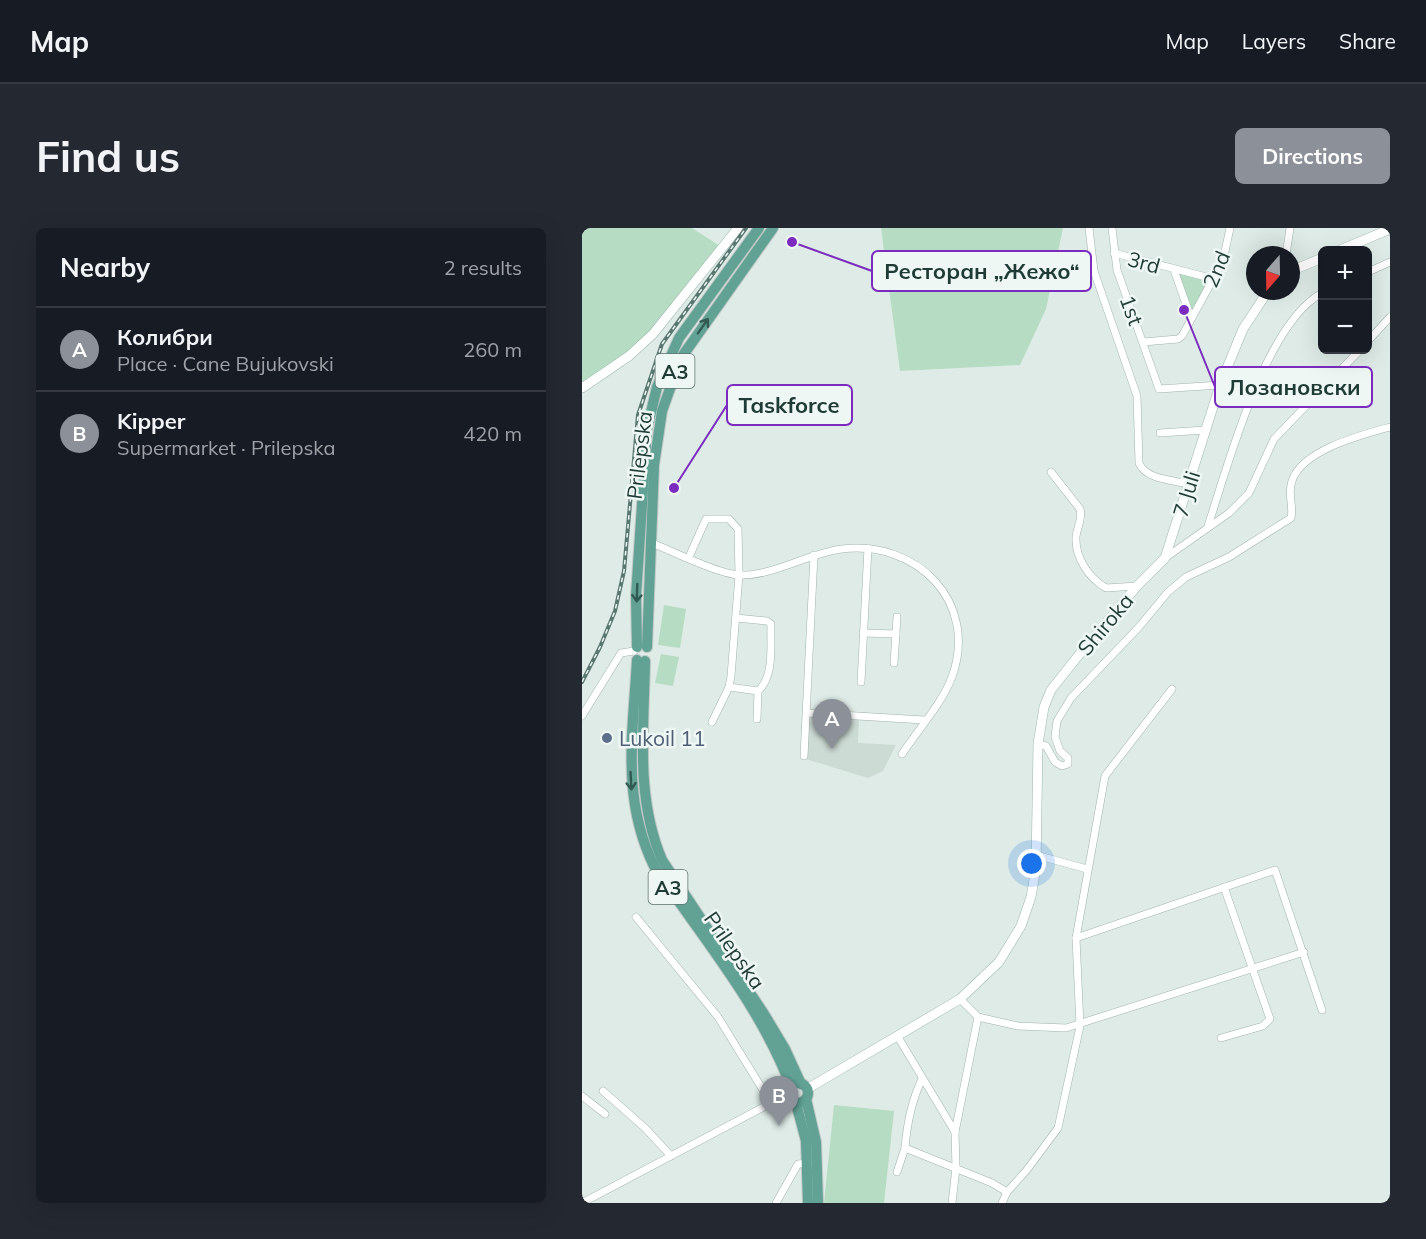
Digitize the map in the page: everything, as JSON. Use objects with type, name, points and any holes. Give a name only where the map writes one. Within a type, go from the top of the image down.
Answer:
[{"type":"main road","name":"Prilepska","points":[[759,228],[679,338],[665,364],[647,429],[640,653],[630,780],[642,842],[654,866],[758,1017],[798,1093],[816,1142],[818,1203]]},
{"type":"main road","name":"Prilepska","points":[[645,541],[662,411],[673,376],[690,344],[772,228]]},
{"type":"main road","name":"Prilepska","points":[[798,1093],[806,1141],[808,1203]]},
{"type":"street","points":[[582,388],[630,356],[653,334],[738,228]]},
{"type":"street","points":[[1089,228],[1094,271],[1137,396],[1139,463],[1142,470],[1149,474],[1189,484]]},
{"type":"street","name":"1st","points":[[1112,228],[1114,253],[1159,389],[1220,385]]},
{"type":"street","name":"2nd","points":[[1143,342],[1178,339],[1223,261],[1230,228]]},
{"type":"street","points":[[1287,246],[1290,228]]},
{"type":"street","points":[[1350,246],[1390,229]]},
{"type":"street","name":"3rd","points":[[1114,253],[1214,279]]},
{"type":"street","points":[[1300,267],[1318,260]]},
{"type":"street","points":[[1372,270],[1390,262]]},
{"type":"street","name":"3rd","points":[[1174,270],[1191,318]]},
{"type":"street","points":[[1207,527],[1253,393],[1296,315],[1318,297]]},
{"type":"street","name":"7 Juli","points":[[1165,558],[1220,385],[1243,329],[1262,300]]},
{"type":"street","points":[[1372,337],[1390,317]]},
{"type":"street","name":"Shiroka","points":[[798,1093],[960,999],[999,962],[1021,926],[1031,897],[1036,855],[1038,744],[1042,716],[1052,690],[1137,586],[1165,558],[1229,513],[1249,493],[1274,439],[1356,354]]},
{"type":"street","points":[[1038,744],[1046,746],[1055,762],[1065,766],[1068,764],[1068,758],[1059,751],[1055,737],[1057,721],[1071,698],[1168,592],[1186,577],[1229,557],[1291,518],[1289,494],[1292,481],[1302,466],[1325,449],[1390,427]]},
{"type":"street","points":[[1160,433],[1205,430]]},
{"type":"street","points":[[1051,471],[1080,509],[1076,539],[1080,560],[1088,572],[1106,588],[1137,586]]},
{"type":"street","points":[[689,557],[706,519],[729,519],[738,528],[739,575],[729,687],[711,722]]},
{"type":"street","points":[[645,541],[739,575],[756,573],[842,549],[868,548],[891,553],[925,569],[940,586],[952,606],[957,629],[957,656],[951,679],[902,754]]},
{"type":"street","points":[[861,682],[868,548]]},
{"type":"street","points":[[804,756],[814,555]]},
{"type":"street","points":[[894,663],[897,617]]},
{"type":"street","points":[[736,618],[767,621],[771,624],[768,674],[765,685],[758,691],[757,718]]},
{"type":"street","points":[[863,633],[896,634]]},
{"type":"street","points":[[582,716],[621,653],[640,653]]},
{"type":"street","points":[[729,687],[758,691]]},
{"type":"street","points":[[1002,1203],[1007,1192],[1058,1128],[1080,1026],[1076,939],[1105,776],[1172,689]]},
{"type":"street","points":[[807,713],[924,720]]},
{"type":"street","points":[[1036,855],[1087,869]]},
{"type":"street","points":[[1076,939],[1275,870],[1322,1010]]},
{"type":"street","points":[[1221,1038],[1263,1026],[1270,1019],[1224,887]]},
{"type":"street","points":[[636,917],[718,1017],[771,1103]]},
{"type":"street","points":[[960,999],[978,1017],[1034,1028],[1080,1026],[1304,952]]},
{"type":"street","points":[[952,1203],[956,1168],[956,1132],[978,1017]]},
{"type":"street","points":[[898,1037],[956,1132]]},
{"type":"street","points":[[897,1172],[905,1148],[912,1099],[922,1079]]},
{"type":"street","points":[[603,1091],[645,1128],[671,1156]]},
{"type":"street","points":[[582,1203],[771,1103],[798,1093]]},
{"type":"street","points":[[582,1096],[604,1114]]},
{"type":"street","points":[[905,1148],[956,1168],[1007,1192]]},
{"type":"street","points":[[776,1203],[798,1164],[808,1163]]},
{"type":"shaded area","points":[[811,715],[859,719],[858,743],[896,745],[883,771],[868,778],[806,759]]},
{"type":"green space","points":[[582,228],[692,228],[723,248],[653,334],[582,388]]},
{"type":"green space","points":[[881,228],[1063,228],[1046,309],[1020,365],[900,371]]},
{"type":"green space","points":[[1174,270],[1214,279],[1191,318]]},
{"type":"green space","points":[[664,605],[686,609],[680,648],[658,645]]},
{"type":"green space","points":[[661,654],[679,657],[673,686],[655,683]]},
{"type":"green space","points":[[834,1105],[894,1111],[884,1203],[824,1203]]},
{"type":"railway","points":[[582,682],[615,611],[624,571],[638,415],[662,344],[746,228]]},
{"type":"place","name":"Ресторан „Жежо“","points":[[792,242]]},
{"type":"place","name":"Лозановски","points":[[1184,310]]},
{"type":"place","name":"Taskforce","points":[[674,488]]},
{"type":"place","name":"Lukoil 11","points":[[607,738]]},
{"type":"place","name":"Колибри","points":[[832,749]]},
{"type":"place","name":"Kipper","points":[[779,1126]]}]
